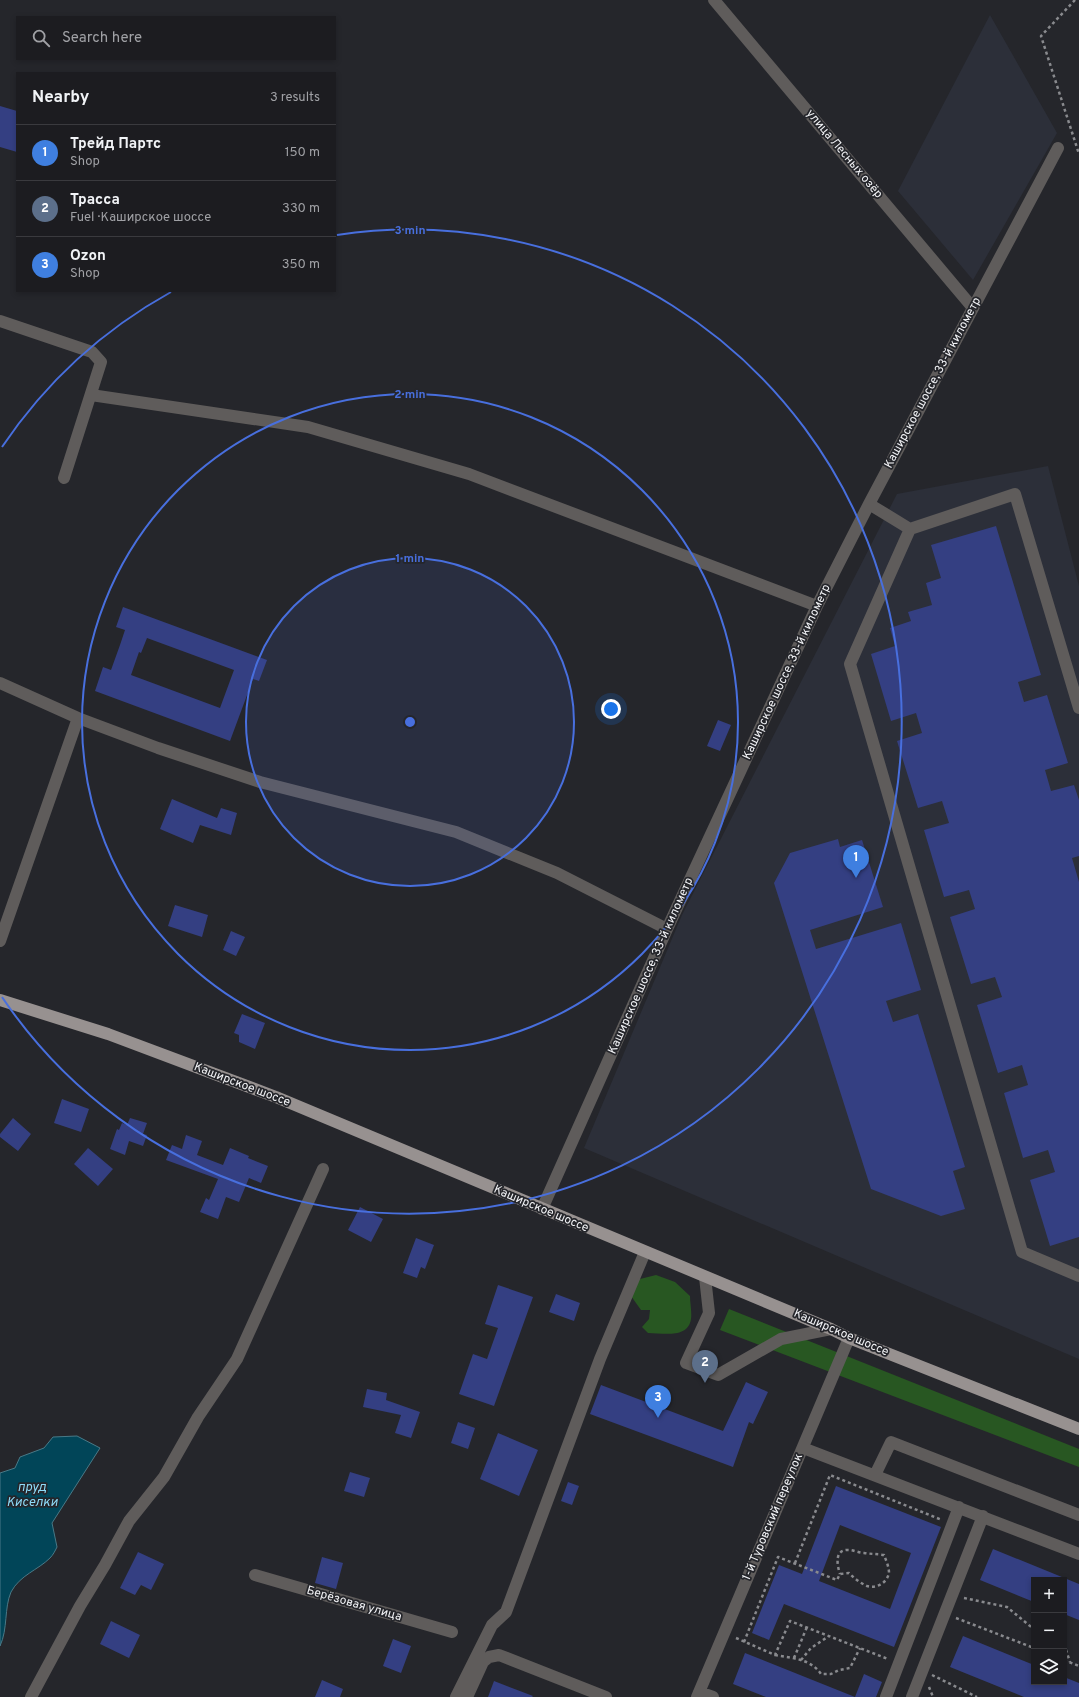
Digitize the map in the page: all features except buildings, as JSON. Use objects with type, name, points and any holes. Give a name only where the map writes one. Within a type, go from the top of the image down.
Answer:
[{"type":"main road","name":"Каширское шоссе","points":[[0,1000],[108,1034],[276,1097],[705,1277],[831,1328],[849,1338],[1079,1429]]},
{"type":"street","name":"улица Лесных озёр","points":[[714,0],[973,308]]},
{"type":"street","name":"Каширское шоссе, 33-й километр","points":[[542,1209],[667,929],[817,606],[869,504],[1058,148]]},
{"type":"street","points":[[0,320],[92,352],[101,362],[64,478]]},
{"type":"street","points":[[91,395],[315,429],[469,474],[817,606]]},
{"type":"street","points":[[1079,708],[1015,494],[910,529],[850,664],[1022,1252],[1079,1276]]},
{"type":"street","points":[[869,504],[910,529]]},
{"type":"street","points":[[0,683],[78,718],[158,748],[260,782],[456,832],[557,873],[667,929]]},
{"type":"street","points":[[0,941],[78,718]]},
{"type":"street","points":[[31,1697],[80,1606],[106,1565],[129,1521],[164,1477],[198,1417],[237,1359],[323,1169]]},
{"type":"street","points":[[456,1697],[492,1625],[506,1612],[600,1359],[645,1252]]},
{"type":"street","points":[[705,1277],[709,1313],[686,1363],[718,1375],[781,1339],[831,1328]]},
{"type":"street","name":"1-й Туровский переулок","points":[[698,1694],[849,1338]]},
{"type":"street","points":[[875,1475],[891,1442],[1079,1515]]},
{"type":"street","points":[[803,1448],[1079,1554]]},
{"type":"street","points":[[886,1697],[959,1507]]},
{"type":"street","points":[[912,1697],[983,1516]]},
{"type":"street","name":"Берёзовая улица","points":[[255,1575],[452,1632]]},
{"type":"street","points":[[467,1697],[483,1662],[489,1657],[499,1655],[606,1697]]},
{"type":"street","points":[[698,1694],[713,1697]]},
{"type":"path","points":[[1075,0],[1041,36],[1079,154]]},
{"type":"path","points":[[795,1564],[830,1476],[952,1524]]},
{"type":"path","points":[[744,1642],[778,1557],[837,1580],[840,1574],[837,1564],[837,1557],[842,1551],[847,1550],[884,1555],[889,1574],[879,1585],[867,1586],[858,1581],[849,1573],[840,1574]]},
{"type":"path","points":[[953,1593],[963,1598],[1007,1607],[1031,1626]]},
{"type":"path","points":[[945,1613],[1031,1647]]},
{"type":"path","points":[[775,1654],[790,1621],[899,1664]]},
{"type":"path","points":[[794,1658],[807,1628]]},
{"type":"path","points":[[724,1634],[775,1654],[802,1660],[812,1664],[821,1674],[831,1674],[839,1670],[850,1668],[860,1648]]},
{"type":"path","points":[[802,1660],[811,1648],[829,1636]]},
{"type":"path","points":[[1066,1649],[1070,1662]]},
{"type":"path","points":[[1067,1661],[1079,1666]]},
{"type":"path","points":[[922,1670],[977,1697]]},
{"type":"shaded area","points":[[990,15],[1057,133],[973,280],[898,191]]},
{"type":"shaded area","points":[[1048,466],[1079,586],[1079,1359],[584,1148],[682,915],[897,494]]},
{"type":"green space","points":[[656,1275],[675,1282],[690,1296],[691,1319],[685,1330],[674,1334],[648,1333],[642,1327],[649,1319],[650,1310],[641,1310],[631,1296],[636,1280]]},
{"type":"green space","points":[[729,1309],[1079,1449],[1079,1467],[720,1330]]},
{"type":"water","name":"пруд Киселки","points":[[77,1436],[100,1448],[52,1523],[57,1547],[54,1553],[45,1562],[19,1581],[11,1592],[7,1605],[4,1633],[0,1646],[0,1473],[15,1468],[20,1457],[44,1448],[53,1437]]},
{"type":"place","name":"Трейд Партс","points":[[856,878]]},
{"type":"place","name":"Трасса","points":[[705,1383]]},
{"type":"place","name":"Ozon","points":[[658,1418]]}]
